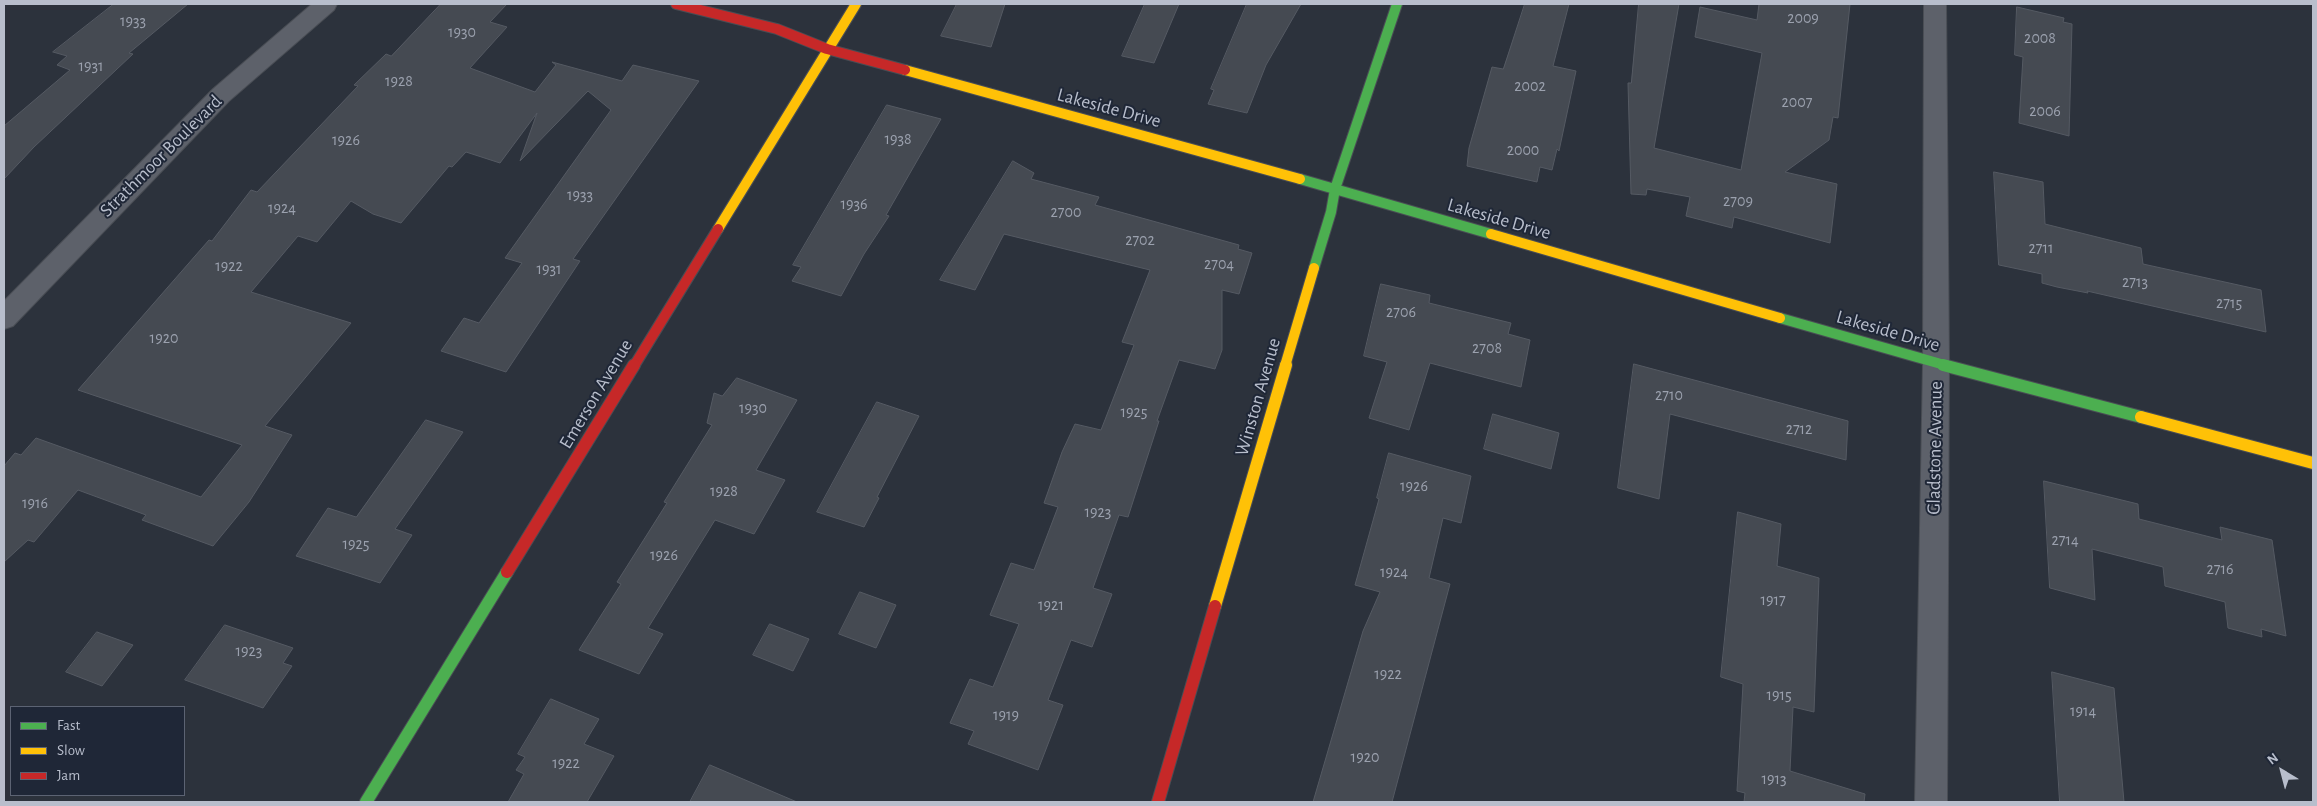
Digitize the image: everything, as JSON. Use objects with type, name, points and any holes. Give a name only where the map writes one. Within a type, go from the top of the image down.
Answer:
[{"type":"street","name":"Strathmoor Boulevard","points":[[4,318],[215,102],[326,4]]},
{"type":"street","name":"Lakeside Drive","points":[[676,4],[777,29],[827,49],[1336,189],[1936,363],[2313,463]]},
{"type":"street","name":"Emerson Avenue","points":[[366,802],[856,4]]},
{"type":"street","name":"Winston Avenue","points":[[1158,802],[1336,189],[1397,4]]},
{"type":"street","name":"Gladstone Avenue","points":[[1931,802],[1936,363],[1936,4]]},
{"type":"building","points":[[114,4],[188,4],[129,53],[133,54],[34,147],[4,179],[4,126],[70,70],[57,65],[67,56],[53,52]]},
{"type":"building","points":[[441,4],[507,4],[490,22],[507,27],[470,68],[535,92],[556,65],[552,62],[622,81],[633,65],[699,81],[573,259],[580,261],[506,372],[441,351],[464,318],[479,323],[522,263],[505,258],[611,110],[588,91],[520,161],[537,113],[500,163],[466,152],[452,167],[449,166],[401,223],[373,214],[351,201],[317,242],[298,236],[251,292],[351,323],[265,426],[292,435],[249,502],[213,546],[142,520],[146,515],[78,490],[34,542],[28,540],[4,562],[4,466],[15,453],[21,455],[36,438],[201,497],[242,445],[78,390],[209,240],[212,241],[251,190],[257,192],[358,86],[354,85],[386,54],[391,56]]},
{"type":"building","points":[[957,4],[1005,4],[991,47],[941,36]]},
{"type":"building","points":[[1145,4],[1179,4],[1154,63],[1122,56]]},
{"type":"building","points":[[1247,4],[1301,4],[1266,65],[1247,113],[1208,104],[1214,90],[1211,89]]},
{"type":"building","points":[[1525,4],[1569,4],[1553,66],[1576,71],[1559,151],[1557,149],[1552,170],[1540,167],[1537,182],[1467,166],[1469,148],[1492,67],[1503,69]]},
{"type":"building","points":[[1639,4],[1679,4],[1654,148],[1741,170],[1762,53],[1695,37],[1700,7],[1757,20],[1759,4],[1850,4],[1838,118],[1833,117],[1829,140],[1785,172],[1837,184],[1830,243],[1734,217],[1732,228],[1686,216],[1690,197],[1647,189],[1646,195],[1631,194],[1628,83],[1631,83]]},
{"type":"building","points":[[2017,7],[2064,18],[2063,22],[2072,24],[2069,136],[2019,123],[2023,57],[2015,55]]},
{"type":"building","points":[[887,105],[941,119],[886,215],[889,216],[864,254],[841,296],[792,281],[801,267],[793,265]]},
{"type":"building","points":[[1013,161],[1034,173],[1031,179],[1099,197],[1095,205],[1239,245],[1238,249],[1252,253],[1239,294],[1222,290],[1222,350],[1215,369],[1179,360],[1157,421],[1159,421],[1128,517],[1119,515],[1093,588],[1112,594],[1092,647],[1071,640],[1048,700],[1063,705],[1038,770],[968,744],[974,731],[950,723],[970,679],[993,687],[1019,624],[990,615],[1011,563],[1034,570],[1058,507],[1044,503],[1062,452],[1075,424],[1101,430],[1134,345],[1122,342],[1150,270],[1004,234],[975,290],[940,280]]},
{"type":"building","points":[[1994,172],[2043,182],[2045,224],[2141,248],[2143,264],[2261,290],[2266,332],[2087,291],[2088,293],[2057,287],[2042,283],[2042,274],[1999,265]]},
{"type":"building","points":[[1381,284],[1430,295],[1429,303],[1511,323],[1508,334],[1530,340],[1521,387],[1430,363],[1409,430],[1369,418],[1387,362],[1364,356]]},
{"type":"building","points":[[1634,364],[1848,421],[1846,460],[1670,414],[1659,499],[1618,488]]},
{"type":"building","points":[[737,378],[797,400],[756,470],[785,480],[754,534],[715,520],[648,628],[663,634],[639,674],[579,650],[621,584],[617,582],[667,503],[664,502],[712,425],[707,423],[714,393],[722,396]]},
{"type":"building","points":[[877,402],[919,416],[877,497],[879,498],[864,527],[817,512]]},
{"type":"building","points":[[1493,414],[1559,433],[1551,469],[1484,449]]},
{"type":"building","points":[[426,420],[463,432],[395,529],[412,535],[380,583],[296,556],[328,508],[356,517]]},
{"type":"building","points":[[1389,453],[1471,476],[1461,523],[1443,518],[1429,578],[1450,584],[1392,802],[1313,802],[1363,631],[1380,592],[1355,585],[1379,499],[1377,498]]},
{"type":"building","points":[[2044,481],[2138,504],[2139,519],[2222,540],[2220,527],[2272,540],[2286,636],[2261,629],[2262,637],[2228,628],[2225,602],[2165,586],[2163,567],[2092,549],[2095,600],[2050,588]]},
{"type":"building","points":[[1738,512],[1781,524],[1777,566],[1819,578],[1814,712],[1793,707],[1790,771],[1865,794],[1864,802],[1744,802],[1745,793],[1737,791],[1743,684],[1721,677]]},
{"type":"building","points":[[860,592],[896,605],[876,648],[839,634]]},
{"type":"building","points":[[770,624],[809,639],[793,671],[753,655]]},
{"type":"building","points":[[225,625],[293,648],[283,663],[292,666],[263,708],[185,680]]},
{"type":"building","points":[[97,632],[133,645],[102,686],[66,672]]},
{"type":"building","points":[[2052,672],[2114,688],[2124,802],[2060,802]]},
{"type":"building","points":[[551,699],[599,719],[584,744],[614,756],[587,802],[508,802],[524,774],[516,770],[525,757],[518,754]]},
{"type":"building","points":[[710,765],[797,802],[690,802]]},
{"type":"traffic: fast","points":[[1314,268],[1331,212],[1335,189],[1397,4]]},
{"type":"traffic: fast","points":[[1300,179],[1491,234]]},
{"type":"traffic: fast","points":[[1780,318],[1936,363],[2141,417]]},
{"type":"traffic: fast","points":[[366,802],[507,572]]},
{"type":"traffic: slow","points":[[718,229],[856,4]]},
{"type":"traffic: slow","points":[[905,70],[1300,179]]},
{"type":"traffic: slow","points":[[1491,234],[1780,318]]},
{"type":"traffic: slow","points":[[1215,606],[1314,268]]},
{"type":"traffic: slow","points":[[2141,417],[2313,463]]},
{"type":"traffic: jam","points":[[676,4],[777,29],[827,49],[905,70]]},
{"type":"traffic: jam","points":[[507,572],[718,229]]},
{"type":"traffic: jam","points":[[1158,802],[1215,606]]}]
